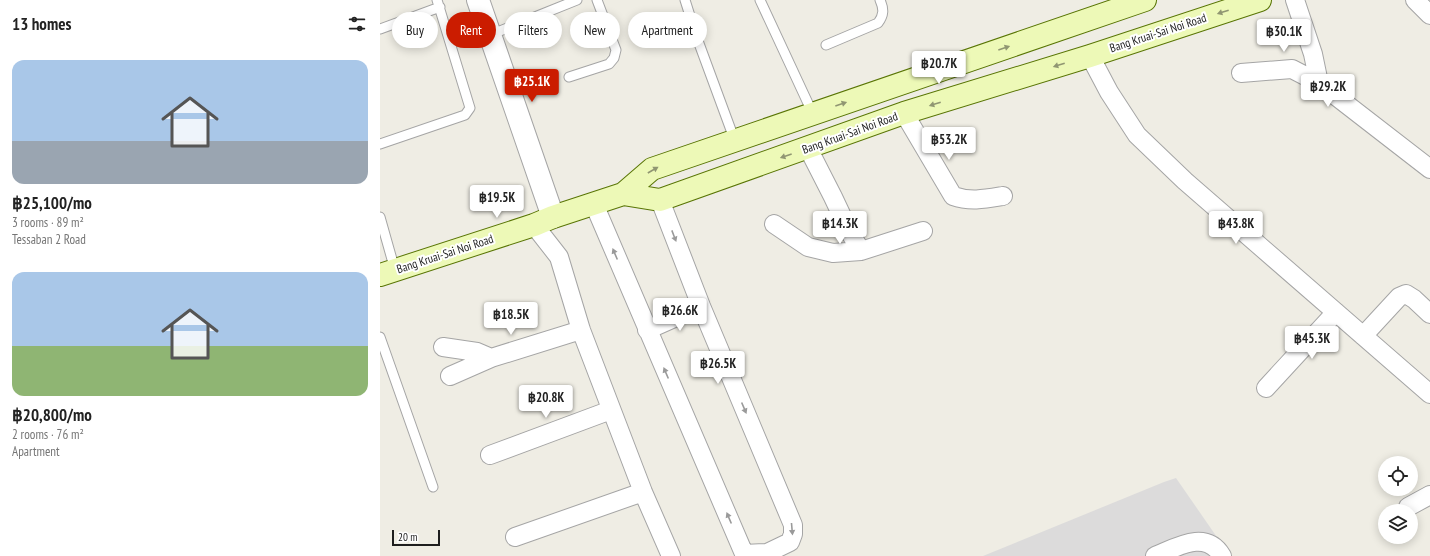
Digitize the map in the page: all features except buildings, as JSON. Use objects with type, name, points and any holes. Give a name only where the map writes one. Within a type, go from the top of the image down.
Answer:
[{"type":"main road","name":"Bang Kruai-Sai Noi Road","points":[[387,272],[622,194],[652,169],[1145,0]]},
{"type":"main road","name":"Bang Kruai-Sai Noi Road","points":[[622,194],[660,200],[904,114],[1090,56],[1260,0]]},
{"type":"street","points":[[478,0],[482,12]]},
{"type":"street","points":[[1295,0],[1313,54],[1319,83]]},
{"type":"street","points":[[1414,0],[1430,15]]},
{"type":"street","points":[[494,48],[544,221],[559,257],[581,330],[643,492],[671,556]]},
{"type":"street","points":[[1090,56],[1109,92],[1137,135],[1185,181],[1430,394]]},
{"type":"street","points":[[1241,73],[1292,68],[1319,83],[1430,169]]},
{"type":"street","points":[[904,114],[953,196],[974,200],[1003,196]]},
{"type":"street","points":[[808,148],[834,197],[848,231],[861,251]]},
{"type":"street","points":[[594,204],[745,555],[767,553],[790,542],[793,534],[793,525],[701,306],[660,200]]},
{"type":"street","points":[[774,224],[808,247],[833,253],[861,251],[923,231]]},
{"type":"street","points":[[1364,336],[1399,297],[1406,294],[1414,298],[1430,314]]},
{"type":"street","points":[[647,330],[701,306]]},
{"type":"street","points":[[1266,388],[1336,312]]},
{"type":"street","points":[[450,376],[491,358],[581,330]]},
{"type":"street","points":[[443,347],[477,352],[491,358]]},
{"type":"street","points":[[490,455],[611,410]]},
{"type":"street","points":[[515,537],[643,492]]},
{"type":"street","points":[[1415,504],[1430,495]]},
{"type":"street","points":[[1155,556],[1194,541],[1208,543],[1220,552],[1222,556]]},
{"type":"lane","points":[[496,33],[577,0]]},
{"type":"lane","points":[[569,77],[609,64],[614,58],[616,50],[597,0]]},
{"type":"lane","points":[[685,0],[734,141]]},
{"type":"lane","points":[[760,0],[813,114]]},
{"type":"lane","points":[[826,45],[878,23],[882,17],[883,8],[880,0]]},
{"type":"lane","points":[[380,29],[438,4],[470,108],[466,115],[380,144]]},
{"type":"lane","points":[[380,217],[387,272]]},
{"type":"lane","points":[[380,337],[433,487]]},
{"type":"shaded area","points":[[1176,478],[1230,556],[983,556],[1164,482]]}]
